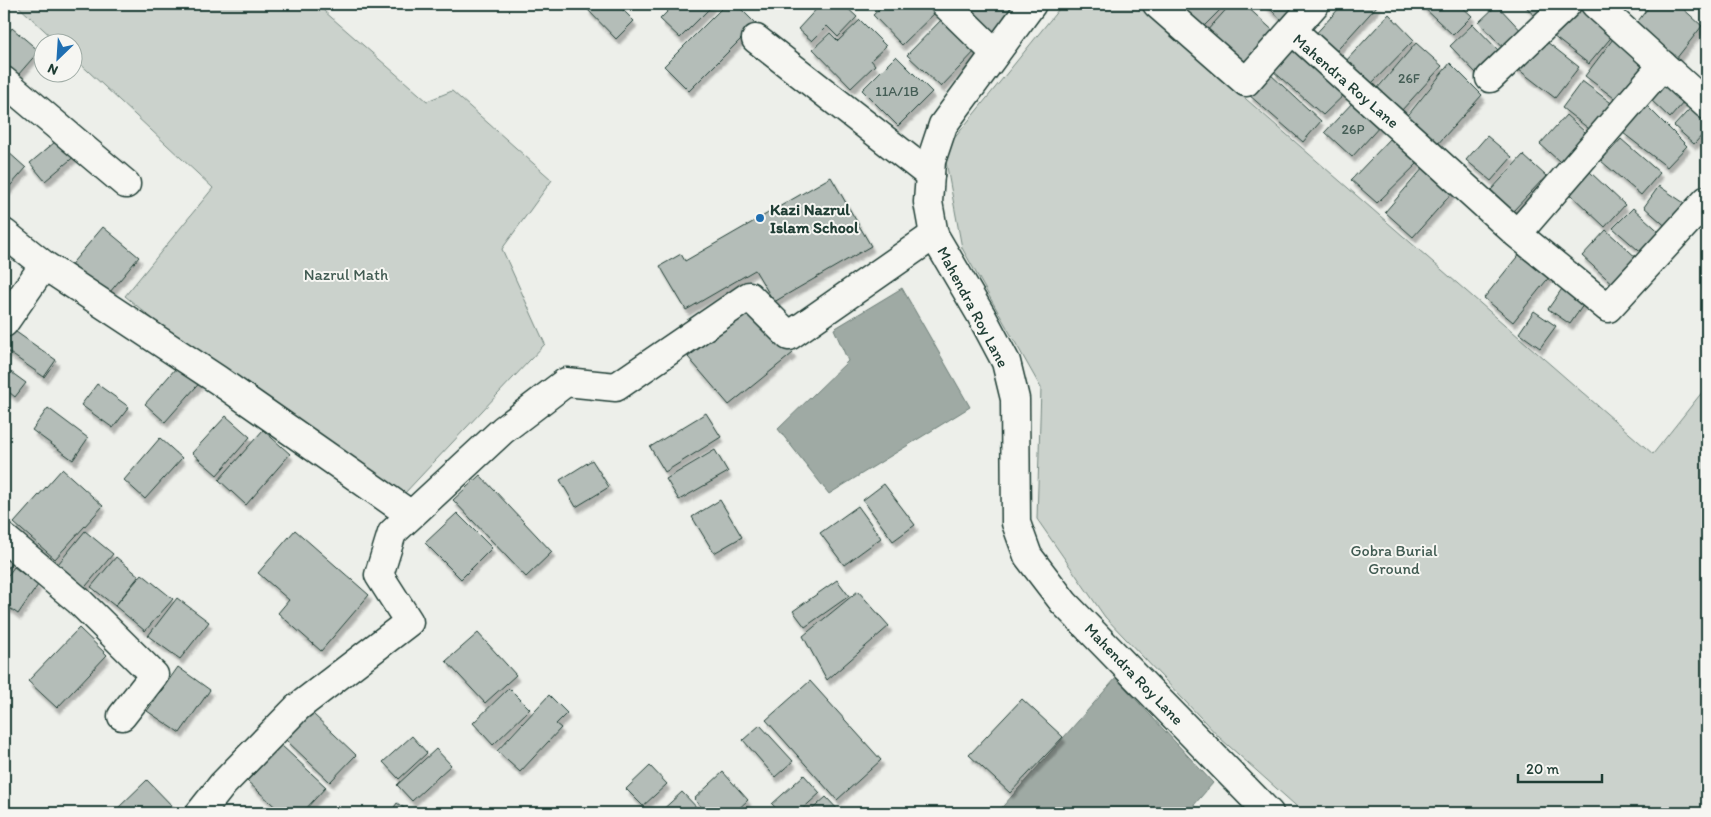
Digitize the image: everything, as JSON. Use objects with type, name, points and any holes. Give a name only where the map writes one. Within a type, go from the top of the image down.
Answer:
[{"type":"street","points":[[945,4],[995,53]]},
{"type":"street","name":"Mahendra Roy Lane","points":[[1032,4],[943,125],[931,161],[928,202],[934,235],[1006,362],[1015,399],[1016,524],[1028,556],[1064,604],[1269,813]]},
{"type":"street","name":"Mahendra Roy Lane","points":[[1157,4],[1246,82],[1292,30],[1517,234],[1608,308],[1707,200]]},
{"type":"street","points":[[1292,30],[1315,4]]},
{"type":"street","points":[[1490,78],[1567,4]]},
{"type":"street","points":[[1595,4],[1707,105]]},
{"type":"street","points":[[756,39],[930,175]]},
{"type":"street","points":[[1517,234],[1663,65]]},
{"type":"street","points":[[4,80],[126,184]]},
{"type":"street","points":[[4,233],[44,265],[218,380],[411,515]]},
{"type":"street","points":[[200,813],[223,784],[298,707],[409,622],[379,575],[392,533],[502,430],[566,382],[616,387],[749,296],[789,336],[934,235]]},
{"type":"street","points":[[4,323],[44,265]]},
{"type":"street","points":[[4,538],[79,601],[154,675],[122,716]]},
{"type":"green space","name":"Nazrul Math","points":[[16,4],[316,4],[427,101],[452,91],[552,180],[502,249],[545,344],[387,512],[125,296],[213,188],[82,65],[82,32],[46,32]]},
{"type":"green space","name":"Gobra Burial Ground","points":[[1063,4],[1137,4],[1653,454],[1707,386],[1707,813],[1304,813],[1220,738],[1105,617],[1037,519],[1041,388],[962,248],[944,151]]},
{"type":"shaded area","points":[[902,288],[970,407],[829,494],[778,429],[848,361],[834,329]]},
{"type":"shaded area","points":[[1116,678],[1213,783],[1187,813],[997,813]]},
{"type":"building","points":[[593,4],[617,4],[634,21],[616,39],[587,9]]},
{"type":"building","points":[[675,4],[709,4],[712,6],[680,38],[660,19]]},
{"type":"building","points":[[726,4],[736,4],[756,24],[689,91],[664,66]]},
{"type":"building","points":[[821,4],[843,4],[857,17],[838,37],[827,26],[812,41],[798,29]]},
{"type":"building","points":[[885,4],[935,4],[940,8],[902,45],[873,15]]},
{"type":"building","points":[[973,4],[1023,4],[994,35],[967,10]]},
{"type":"building","points":[[1183,4],[1226,4],[1200,30],[1178,9]]},
{"type":"building","points":[[1231,4],[1244,4],[1280,37],[1249,72],[1205,33]]},
{"type":"building","points":[[1264,4],[1309,4],[1289,26]]},
{"type":"building","points":[[1343,4],[1378,5],[1331,57],[1311,39]]},
{"type":"building","points":[[1420,4],[1459,4],[1472,16],[1453,35]]},
{"type":"building","points":[[1524,4],[1559,4],[1539,22]]},
{"type":"building","points":[[1651,4],[1678,4],[1702,26],[1676,59],[1635,25]]},
{"type":"building","points":[[1497,5],[1526,36],[1508,53],[1479,22]]},
{"type":"building","points":[[1577,5],[1614,34],[1589,64],[1553,36]]},
{"type":"building","points":[[1389,14],[1414,40],[1369,86],[1345,62]]},
{"type":"building","points":[[945,16],[978,48],[941,87],[907,55]]},
{"type":"building","points":[[860,20],[886,46],[871,60],[875,65],[851,88],[813,49],[830,33],[838,41]]},
{"type":"building","points":[[1473,24],[1499,51],[1476,73],[1450,46]]},
{"type":"building","points":[[12,28],[32,45],[32,59],[11,83],[4,77],[4,39]]},
{"type":"building","points":[[1538,35],[1579,67],[1555,98],[1514,66]]},
{"type":"building","points":[[1613,39],[1646,64],[1618,101],[1585,76]]},
{"type":"building","points":[[1416,43],[1442,66],[1401,111],[1376,90]]},
{"type":"building","points":[[1296,46],[1348,91],[1323,115],[1273,71]]},
{"type":"building","points":[[896,56],[932,92],[898,126],[862,90]]},
{"type":"building","points":[[1450,63],[1482,95],[1435,147],[1405,119]]},
{"type":"building","points":[[1270,74],[1321,121],[1303,142],[1249,95]]},
{"type":"building","points":[[1668,75],[1690,95],[1670,118],[1649,98]]},
{"type":"building","points":[[1582,81],[1618,108],[1597,135],[1562,108]]},
{"type":"building","points":[[1354,101],[1381,125],[1352,157],[1325,132]]},
{"type":"building","points":[[1697,101],[1707,110],[1707,130],[1694,144],[1674,126]]},
{"type":"building","points":[[1646,105],[1687,146],[1667,167],[1623,133]]},
{"type":"building","points":[[1566,115],[1594,140],[1568,169],[1540,144]]},
{"type":"building","points":[[1487,136],[1512,157],[1491,181],[1466,160]]},
{"type":"building","points":[[61,137],[76,155],[45,181],[30,163]]},
{"type":"building","points":[[1392,137],[1420,161],[1377,203],[1351,180]]},
{"type":"building","points":[[1621,139],[1660,173],[1641,195],[1601,161]]},
{"type":"building","points":[[7,151],[26,168],[4,193],[4,154]]},
{"type":"building","points":[[1523,155],[1546,176],[1513,211],[1491,190]]},
{"type":"building","points":[[1424,167],[1453,192],[1413,237],[1385,212]]},
{"type":"building","points":[[1590,172],[1625,205],[1605,227],[1570,194]]},
{"type":"building","name":"Kazi Nazrul Islam School","points":[[831,177],[871,246],[774,302],[755,270],[686,310],[660,266],[681,254],[685,261]]},
{"type":"building","points":[[1659,186],[1690,207],[1670,230],[1644,207]]},
{"type":"building","points":[[1633,208],[1665,237],[1646,257],[1613,228]]},
{"type":"building","points":[[103,227],[139,257],[105,298],[68,268]]},
{"type":"building","points":[[1606,230],[1640,261],[1616,287],[1582,256]]},
{"type":"building","points":[[1525,247],[1554,271],[1513,322],[1484,298]]},
{"type":"building","points":[[1566,283],[1588,298],[1570,324],[1548,309]]},
{"type":"building","points":[[753,307],[793,353],[729,405],[688,357]]},
{"type":"building","points":[[1534,311],[1556,326],[1540,348],[1519,333]]},
{"type":"building","points":[[9,327],[56,360],[44,377],[4,349],[4,334]]},
{"type":"building","points":[[182,361],[203,379],[165,422],[145,404]]},
{"type":"building","points":[[4,367],[26,383],[15,397],[4,388]]},
{"type":"building","points":[[97,384],[129,407],[113,428],[81,405]]},
{"type":"building","points":[[48,408],[88,438],[73,460],[32,430]]},
{"type":"building","points":[[706,413],[721,437],[665,472],[650,447]]},
{"type":"building","points":[[226,416],[250,437],[217,475],[192,453]]},
{"type":"building","points":[[263,430],[290,454],[246,505],[219,480]]},
{"type":"building","points":[[160,438],[182,458],[145,499],[124,480]]},
{"type":"building","points":[[715,450],[728,472],[679,500],[666,479]]},
{"type":"building","points":[[592,460],[609,487],[576,507],[560,480]]},
{"type":"building","points":[[62,469],[103,506],[55,559],[14,523]]},
{"type":"building","points":[[480,475],[552,552],[526,577],[453,500]]},
{"type":"building","points":[[884,484],[915,525],[893,541],[863,500]]},
{"type":"building","points":[[720,500],[742,537],[714,553],[692,517]]},
{"type":"building","points":[[858,506],[881,538],[844,565],[820,533]]},
{"type":"building","points":[[457,513],[492,548],[461,579],[425,543]]},
{"type":"building","points":[[295,530],[369,595],[321,651],[278,613],[289,600],[258,573]]},
{"type":"building","points":[[85,531],[113,554],[81,592],[54,569]]},
{"type":"building","points":[[4,556],[12,562],[4,574]]},
{"type":"building","points":[[116,557],[139,576],[115,606],[91,587]]},
{"type":"building","points":[[14,567],[38,585],[18,614],[4,604],[4,581]]},
{"type":"building","points":[[142,574],[173,599],[145,631],[115,606]]},
{"type":"building","points":[[837,580],[849,596],[805,627],[793,611]]},
{"type":"building","points":[[858,591],[889,626],[827,680],[803,636]]},
{"type":"building","points":[[177,598],[209,622],[180,659],[148,636]]},
{"type":"building","points":[[79,628],[107,655],[57,708],[28,681]]},
{"type":"building","points":[[478,633],[516,675],[485,703],[446,661]]},
{"type":"building","points":[[178,667],[210,690],[180,733],[147,711]]},
{"type":"building","points":[[810,681],[881,760],[837,800],[766,720]]},
{"type":"building","points":[[509,688],[530,709],[493,745],[473,723]]},
{"type":"building","points":[[549,695],[567,713],[556,724],[561,728],[520,772],[497,751]]},
{"type":"building","points":[[1022,699],[1063,737],[1010,793],[969,755]]},
{"type":"building","points":[[312,713],[356,755],[330,782],[286,740]]},
{"type":"building","points":[[760,725],[793,761],[775,777],[743,740]]},
{"type":"building","points":[[412,736],[427,753],[399,779],[383,762]]},
{"type":"building","points":[[281,745],[326,787],[302,813],[282,813],[247,781]]},
{"type":"building","points":[[436,749],[451,765],[412,801],[397,785]]},
{"type":"building","points":[[650,766],[667,784],[643,806],[626,789]]},
{"type":"building","points":[[723,772],[748,800],[734,813],[707,813],[694,799]]},
{"type":"building","points":[[804,775],[820,793],[798,813],[780,813],[772,804]]},
{"type":"building","points":[[147,780],[179,813],[119,813],[116,810]]},
{"type":"building","points":[[682,792],[702,813],[659,813]]},
{"type":"building","points":[[826,797],[841,813],[808,813]]},
{"type":"building","points":[[397,803],[411,813],[390,813]]},
{"type":"place","name":"Kazi Nazrul Islam School","points":[[760,218]]}]
